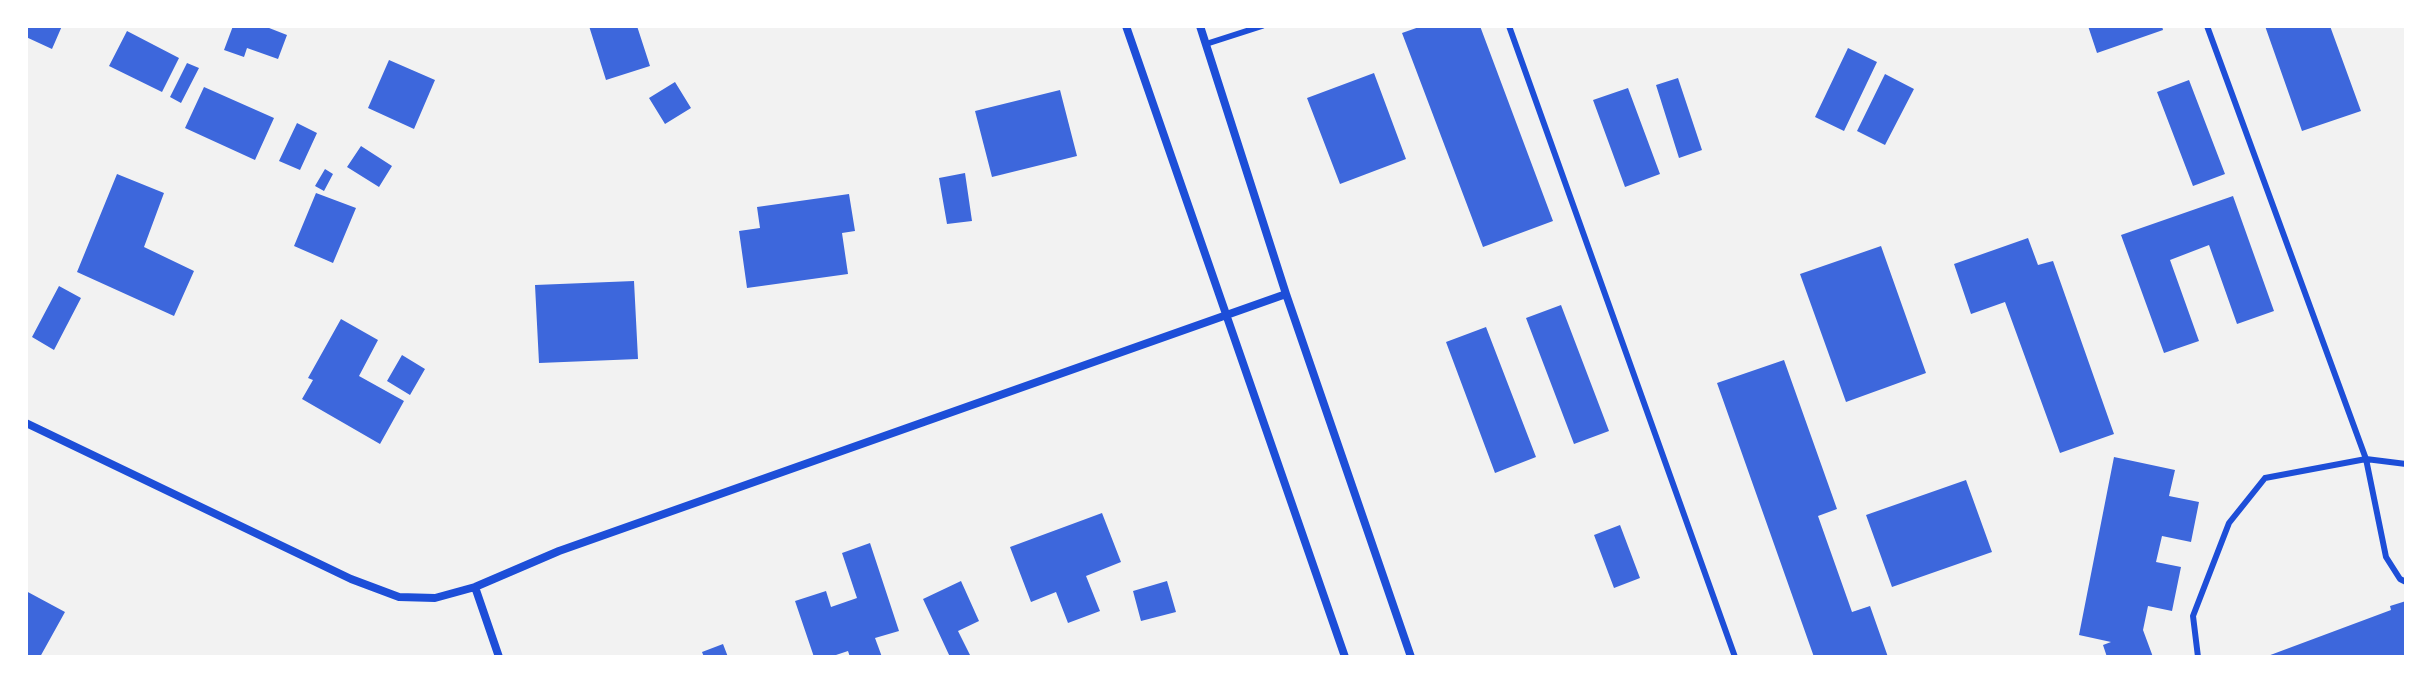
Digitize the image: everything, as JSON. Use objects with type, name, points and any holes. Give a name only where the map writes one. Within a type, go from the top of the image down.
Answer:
[{"type":"street","points":[[1126,26],[1345,657]]},
{"type":"street","points":[[1200,26],[1286,294],[1411,657]]},
{"type":"street","points":[[26,423],[351,579],[399,597],[435,598],[475,587],[559,551],[1286,294]]},
{"type":"street","points":[[475,587],[499,657]]},
{"type":"lane","points":[[1206,44],[1262,26]]},
{"type":"lane","points":[[1509,26],[1735,657]]},
{"type":"lane","points":[[2207,26],[2366,459],[2386,557],[2400,579],[2406,582]]},
{"type":"lane","points":[[2198,657],[2193,616],[2229,523],[2265,478],[2366,459],[2406,464]]},
{"type":"building","points":[[26,26],[62,26],[52,49],[26,37]]},
{"type":"building","points":[[233,26],[264,26],[287,35],[278,59],[247,48],[244,57],[224,50]]},
{"type":"building","points":[[589,26],[637,26],[650,66],[606,80]]},
{"type":"building","points":[[1422,26],[1480,26],[1553,221],[1483,247],[1402,33]]},
{"type":"building","points":[[2088,26],[2162,26],[2163,30],[2097,53]]},
{"type":"building","points":[[2265,26],[2330,26],[2361,111],[2302,131]]},
{"type":"building","points":[[127,31],[179,58],[162,92],[109,66]]},
{"type":"building","points":[[1848,48],[1877,62],[1844,131],[1815,117]]},
{"type":"building","points":[[389,60],[435,80],[414,129],[368,108]]},
{"type":"building","points":[[187,63],[199,68],[181,103],[170,97]]},
{"type":"building","points":[[1374,73],[1406,159],[1340,184],[1307,98]]},
{"type":"building","points":[[1885,74],[1914,89],[1885,145],[1857,131]]},
{"type":"building","points":[[1678,78],[1702,150],[1679,158],[1656,85]]},
{"type":"building","points":[[2189,80],[2225,174],[2193,186],[2157,92]]},
{"type":"building","points":[[675,82],[691,108],[665,124],[649,98]]},
{"type":"building","points":[[204,87],[274,118],[255,160],[185,128]]},
{"type":"building","points":[[1628,88],[1660,174],[1625,187],[1593,100]]},
{"type":"building","points":[[1060,90],[1077,156],[992,177],[975,111]]},
{"type":"building","points":[[297,123],[317,133],[300,170],[279,161]]},
{"type":"building","points":[[361,146],[392,166],[379,187],[347,167]]},
{"type":"building","points":[[325,169],[333,174],[324,191],[315,186]]},
{"type":"building","points":[[965,173],[972,221],[947,224],[939,178]]},
{"type":"building","points":[[117,174],[164,193],[144,247],[194,271],[174,316],[77,272]]},
{"type":"building","points":[[316,193],[356,208],[333,263],[294,246]]},
{"type":"building","points":[[849,194],[855,231],[842,233],[848,274],[747,288],[739,231],[760,228],[757,207]]},
{"type":"building","points":[[2233,196],[2274,311],[2237,324],[2209,245],[2170,260],[2199,341],[2164,353],[2121,235]]},
{"type":"building","points":[[2028,238],[2038,265],[2053,261],[2114,434],[2060,453],[2005,302],[1971,314],[1954,264]]},
{"type":"building","points":[[1881,246],[1926,373],[1846,402],[1800,274]]},
{"type":"building","points":[[634,281],[638,359],[539,363],[535,285]]},
{"type":"building","points":[[59,286],[81,298],[54,350],[32,337]]},
{"type":"building","points":[[1561,305],[1609,431],[1574,444],[1526,318]]},
{"type":"building","points":[[341,319],[378,340],[359,376],[404,401],[380,444],[302,399],[313,380],[308,378]]},
{"type":"building","points":[[1486,327],[1536,457],[1495,473],[1446,342]]},
{"type":"building","points":[[402,355],[425,369],[410,395],[387,381]]},
{"type":"building","points":[[1784,360],[1837,509],[1818,516],[1852,612],[1870,606],[1888,657],[1814,657],[1717,383]]},
{"type":"building","points":[[2114,457],[2175,470],[2169,496],[2199,502],[2191,542],[2162,536],[2156,562],[2181,567],[2172,611],[2148,606],[2143,630],[2153,657],[2107,657],[2103,645],[2111,642],[2079,635]]},
{"type":"building","points":[[1966,480],[1992,552],[1892,587],[1866,515]]},
{"type":"building","points":[[1102,513],[1121,562],[1086,576],[1100,611],[1068,623],[1056,592],[1031,602],[1010,547]]},
{"type":"building","points":[[1620,525],[1640,578],[1614,588],[1594,535]]},
{"type":"building","points":[[870,543],[899,631],[875,638],[882,657],[850,657],[848,651],[830,657],[814,657],[795,601],[826,591],[831,607],[857,598],[842,553]]},
{"type":"building","points":[[961,581],[979,621],[958,631],[971,657],[950,657],[923,599]]},
{"type":"building","points":[[1167,581],[1176,612],[1141,621],[1133,591]]},
{"type":"building","points":[[26,591],[65,612],[40,657],[26,657]]},
{"type":"building","points":[[2406,601],[2406,657],[2265,657],[2391,610],[2390,606]]},
{"type":"building","points":[[723,644],[728,657],[704,657],[702,652]]}]
